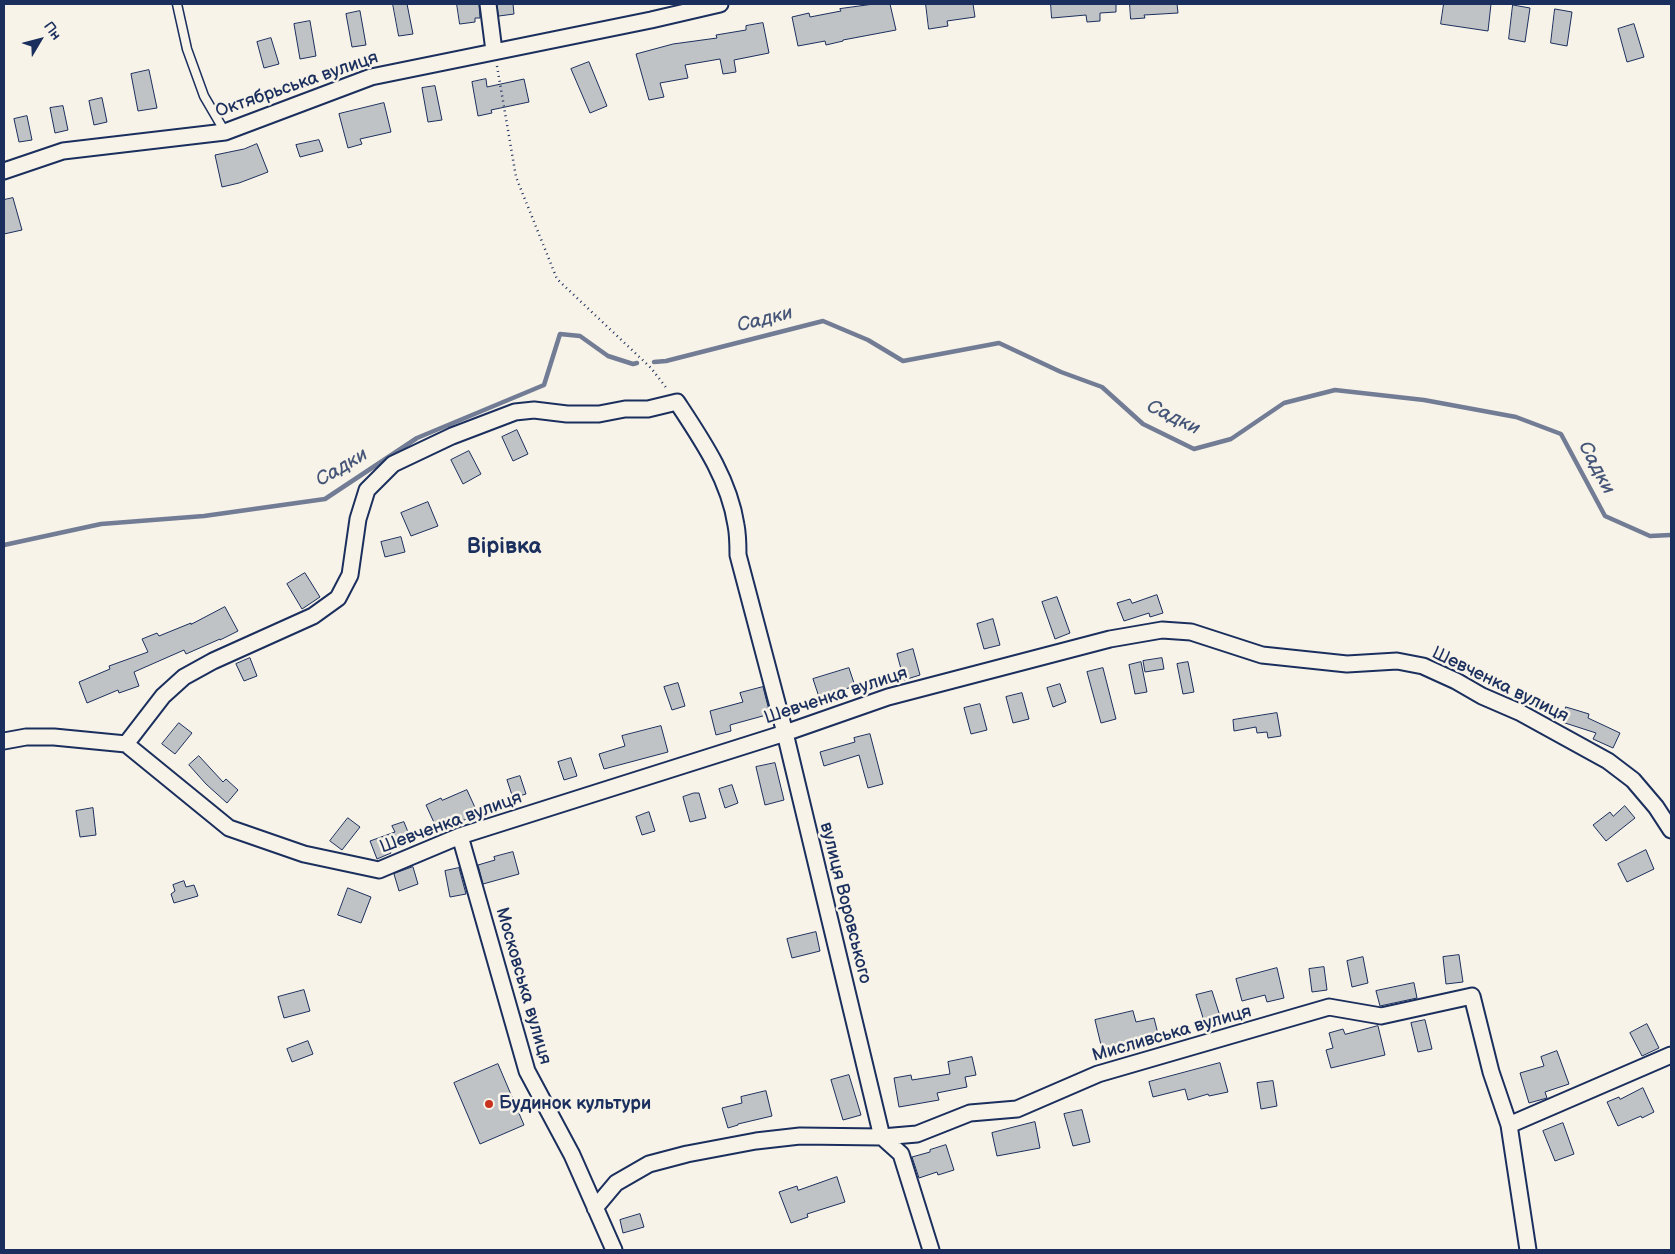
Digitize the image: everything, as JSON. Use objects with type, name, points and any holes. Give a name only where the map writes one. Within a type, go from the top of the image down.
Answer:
[{"type":"street","points":[[488,4],[494,51]]},
{"type":"street","name":"Октябрьська вулиця","points":[[4,171],[62,151],[225,132],[371,77],[651,20],[720,4]]},
{"type":"street","points":[[4,741],[26,737],[54,737],[126,744],[163,696],[184,677],[213,661],[313,616],[338,598],[350,575],[358,519],[367,490],[393,464],[452,436],[515,412],[534,410],[568,414],[599,414],[625,409],[648,409],[676,402]]},
{"type":"street","name":"вулиця Воровського","points":[[676,402],[706,446],[729,493],[736,525],[738,555],[785,733],[882,1137]]},
{"type":"street","name":"Шевченка вулиця","points":[[126,744],[229,828],[304,854],[379,870],[460,836],[785,733],[888,697],[1110,639],[1162,630],[1191,632],[1262,655],[1347,664],[1397,661],[1423,666],[1456,681],[1482,696],[1519,712],[1608,761],[1633,780],[1656,807],[1671,830]]},
{"type":"street","name":"Московська вулиця","points":[[460,836],[527,1071],[572,1155],[614,1250]]},
{"type":"street","name":"Мисливська вулиця","points":[[596,1208],[616,1183],[649,1164],[687,1154],[756,1141],[800,1136],[882,1137],[917,1134],[970,1113],[1017,1108],[1098,1074],[1329,1007],[1381,1016],[1472,996],[1491,1072],[1509,1125]]},
{"type":"street","points":[[1528,1250],[1509,1125],[1671,1055]]},
{"type":"street","points":[[901,1154],[917,1134]]},
{"type":"street","points":[[882,1137],[901,1154],[930,1250]]},
{"type":"lane","points":[[177,4],[187,49],[201,88],[225,132]]},
{"type":"path","points":[[494,51],[516,177],[557,279],[651,368],[676,402]]},
{"type":"building","points":[[393,4],[407,4],[413,34],[399,36]]},
{"type":"building","points":[[457,4],[479,4],[480,18],[475,18],[475,22],[460,24]]},
{"type":"building","points":[[497,4],[513,4],[514,14],[499,16]]},
{"type":"building","points":[[874,4],[890,4],[896,30],[826,45],[825,41],[798,46],[792,17],[809,13],[810,17],[841,11],[840,9]]},
{"type":"building","points":[[926,4],[973,4],[975,17],[947,21],[948,26],[929,29]]},
{"type":"building","points":[[1051,4],[1116,4],[1116,12],[1100,13],[1100,21],[1087,22],[1086,15],[1052,18]]},
{"type":"building","points":[[1130,4],[1177,4],[1178,13],[1144,15],[1145,18],[1131,19]]},
{"type":"building","points":[[1444,4],[1491,4],[1488,31],[1441,24]]},
{"type":"building","points":[[1513,5],[1530,8],[1525,42],[1509,39]]},
{"type":"building","points":[[1555,9],[1572,12],[1567,46],[1551,43]]},
{"type":"building","points":[[360,11],[366,45],[352,47],[346,14]]},
{"type":"building","points":[[310,21],[316,56],[300,59],[294,24]]},
{"type":"building","points":[[763,23],[769,53],[734,60],[736,72],[723,74],[720,59],[685,65],[688,78],[660,83],[664,97],[649,100],[636,54],[673,44],[717,38],[716,35],[746,30],[746,26]]},
{"type":"building","points":[[1634,24],[1644,57],[1627,62],[1618,29]]},
{"type":"building","points":[[271,38],[279,64],[264,68],[257,42]]},
{"type":"building","points":[[589,62],[607,106],[590,113],[571,69]]},
{"type":"building","points":[[149,70],[157,108],[138,111],[131,74]]},
{"type":"building","points":[[486,79],[487,87],[524,79],[529,102],[491,110],[492,113],[478,116],[472,82]]},
{"type":"building","points":[[435,86],[442,120],[428,122],[422,88]]},
{"type":"building","points":[[102,98],[107,122],[94,125],[89,101]]},
{"type":"building","points":[[384,103],[391,132],[360,139],[362,144],[348,148],[339,114]]},
{"type":"building","points":[[63,106],[68,130],[55,133],[50,108]]},
{"type":"building","points":[[27,116],[32,140],[19,142],[14,119]]},
{"type":"building","points":[[319,140],[323,151],[300,157],[296,145]]},
{"type":"building","points":[[257,144],[268,172],[222,187],[215,155],[244,149]]},
{"type":"building","points":[[13,198],[22,230],[4,234],[4,200]]},
{"type":"building","points":[[517,430],[528,454],[513,461],[502,437]]},
{"type":"building","points":[[469,451],[481,474],[463,484],[451,460]]},
{"type":"building","points":[[428,502],[438,526],[411,536],[401,513]]},
{"type":"building","points":[[401,537],[405,552],[385,557],[381,542]]},
{"type":"building","points":[[305,573],[320,597],[302,609],[287,584]]},
{"type":"building","points":[[1157,595],[1163,613],[1150,617],[1149,613],[1124,621],[1117,603],[1130,599],[1132,603]]},
{"type":"building","points":[[1057,597],[1070,633],[1055,639],[1042,602]]},
{"type":"building","points":[[225,607],[238,631],[186,654],[184,650],[134,672],[139,686],[119,693],[118,690],[87,703],[79,682],[110,669],[109,666],[148,652],[142,639],[157,633],[159,636],[191,624]]},
{"type":"building","points":[[993,619],[1000,645],[984,649],[977,624]]},
{"type":"building","points":[[913,649],[920,675],[904,680],[897,654]]},
{"type":"building","points":[[250,658],[257,676],[244,681],[236,664]]},
{"type":"building","points":[[1162,658],[1164,669],[1145,672],[1143,661]]},
{"type":"building","points":[[1141,662],[1147,692],[1135,694],[1129,665]]},
{"type":"building","points":[[1188,662],[1194,692],[1183,694],[1177,664]]},
{"type":"building","points":[[849,668],[855,686],[819,697],[813,679]]},
{"type":"building","points":[[1103,668],[1116,719],[1101,723],[1087,672]]},
{"type":"building","points":[[678,683],[685,706],[672,710],[664,687]]},
{"type":"building","points":[[1060,684],[1066,702],[1053,707],[1047,688]]},
{"type":"building","points":[[763,687],[770,714],[730,725],[731,731],[716,735],[710,711],[743,702],[740,693]]},
{"type":"building","points":[[1022,693],[1029,719],[1013,723],[1006,697]]},
{"type":"building","points":[[980,704],[987,730],[971,734],[964,708]]},
{"type":"building","points":[[1566,707],[1589,714],[1588,718],[1620,733],[1613,748],[1593,739],[1596,733],[1562,722]]},
{"type":"building","points":[[1277,713],[1281,736],[1268,738],[1267,732],[1257,733],[1256,727],[1234,731],[1233,720]]},
{"type":"building","points":[[179,723],[192,733],[175,754],[162,744]]},
{"type":"building","points":[[661,726],[668,752],[604,769],[599,754],[625,746],[622,736]]},
{"type":"building","points":[[870,734],[883,784],[868,788],[859,755],[824,766],[820,752],[855,742],[854,738]]},
{"type":"building","points":[[199,756],[223,782],[226,779],[238,790],[227,803],[189,765]]},
{"type":"building","points":[[571,758],[577,776],[564,780],[558,762]]},
{"type":"building","points":[[775,763],[784,800],[765,805],[756,767]]},
{"type":"building","points":[[520,776],[526,794],[513,798],[507,780]]},
{"type":"building","points":[[732,785],[738,803],[725,808],[719,789]]},
{"type":"building","points":[[467,790],[478,814],[462,821],[461,818],[437,829],[426,805]]},
{"type":"building","points":[[699,793],[706,818],[690,822],[683,797]]},
{"type":"building","points":[[1625,806],[1635,818],[1606,841],[1593,825],[1610,812],[1613,816]]},
{"type":"building","points":[[93,808],[96,835],[80,837],[76,811]]},
{"type":"building","points":[[649,812],[655,831],[642,835],[636,817]]},
{"type":"building","points":[[348,818],[360,827],[342,850],[330,841]]},
{"type":"building","points":[[404,822],[412,842],[390,851],[391,853],[377,859],[370,841],[395,832],[392,826]]},
{"type":"building","points":[[1646,850],[1654,869],[1627,882],[1618,864]]},
{"type":"building","points":[[513,852],[519,874],[483,884],[478,865],[495,860],[494,857]]},
{"type":"building","points":[[413,867],[418,884],[399,891],[394,874]]},
{"type":"building","points":[[459,868],[466,894],[450,897],[445,871]]},
{"type":"building","points":[[184,881],[186,887],[194,885],[198,896],[174,903],[171,894],[175,891],[173,885]]},
{"type":"building","points":[[348,888],[371,897],[361,923],[338,915]]},
{"type":"building","points":[[816,932],[820,951],[792,958],[787,939]]},
{"type":"building","points":[[1459,955],[1463,982],[1446,984],[1443,957]]},
{"type":"building","points":[[1363,957],[1368,983],[1352,987],[1347,961]]},
{"type":"building","points":[[1324,967],[1327,990],[1312,992],[1309,969]]},
{"type":"building","points":[[1277,968],[1284,998],[1267,1002],[1265,995],[1242,1001],[1236,979]]},
{"type":"building","points":[[1414,983],[1417,998],[1380,1006],[1376,991]]},
{"type":"building","points":[[304,990],[310,1011],[284,1018],[278,997]]},
{"type":"building","points":[[1212,991],[1220,1016],[1204,1021],[1196,995]]},
{"type":"building","points":[[1133,1011],[1136,1022],[1154,1018],[1158,1034],[1102,1049],[1095,1020]]},
{"type":"building","points":[[1425,1020],[1432,1049],[1418,1052],[1411,1023]]},
{"type":"building","points":[[1647,1024],[1659,1048],[1642,1056],[1630,1033]]},
{"type":"building","points":[[1378,1026],[1385,1055],[1331,1068],[1326,1050],[1333,1048],[1329,1033],[1343,1029],[1345,1034]]},
{"type":"building","points":[[308,1041],[313,1054],[292,1062],[287,1049]]},
{"type":"building","points":[[1557,1051],[1569,1084],[1545,1092],[1547,1098],[1529,1103],[1520,1073],[1544,1066],[1541,1057]]},
{"type":"building","points":[[972,1057],[976,1075],[965,1077],[967,1087],[937,1093],[939,1100],[899,1107],[894,1078],[911,1075],[912,1080],[950,1074],[948,1062]]},
{"type":"building","points":[[1220,1063],[1228,1092],[1209,1096],[1208,1094],[1188,1100],[1185,1089],[1153,1097],[1149,1082]]},
{"type":"building","name":"Будинок культури","points":[[498,1064],[524,1125],[480,1144],[454,1083]]},
{"type":"building","points":[[849,1075],[861,1115],[843,1120],[831,1080]]},
{"type":"building","points":[[1273,1081],[1277,1106],[1261,1109],[1257,1083]]},
{"type":"building","points":[[1643,1088],[1654,1112],[1618,1126],[1607,1102],[1619,1097],[1620,1099]]},
{"type":"building","points":[[766,1091],[772,1116],[728,1128],[722,1108],[742,1103],[741,1097]]},
{"type":"building","points":[[1082,1110],[1090,1142],[1073,1146],[1064,1114]]},
{"type":"building","points":[[1035,1122],[1040,1148],[997,1156],[992,1133]]},
{"type":"building","points":[[1563,1123],[1574,1154],[1555,1161],[1543,1131]]},
{"type":"building","points":[[946,1145],[954,1170],[938,1175],[937,1172],[919,1178],[912,1157]]},
{"type":"building","points":[[837,1177],[845,1202],[807,1214],[808,1217],[791,1223],[779,1192],[797,1186],[798,1190]]},
{"type":"building","points":[[640,1214],[644,1227],[623,1233],[620,1220]]},
{"type":"waterway","name":"Садки","points":[[654,362],[666,361],[823,321],[868,340],[903,361],[999,343],[1061,372],[1102,387],[1143,424],[1194,449],[1231,439],[1284,403],[1335,390],[1424,400],[1516,417],[1561,434],[1605,516],[1650,536],[1671,535]]},
{"type":"waterway","name":"Садки","points":[[4,545],[101,524],[204,516],[325,499],[417,438],[544,385],[560,334],[580,336],[608,356],[633,364],[637,363]]},
{"type":"place","name":"Будинок культури","points":[[489,1104]]},
{"type":"district","name":"Вірівка","points":[[504,547]]}]
